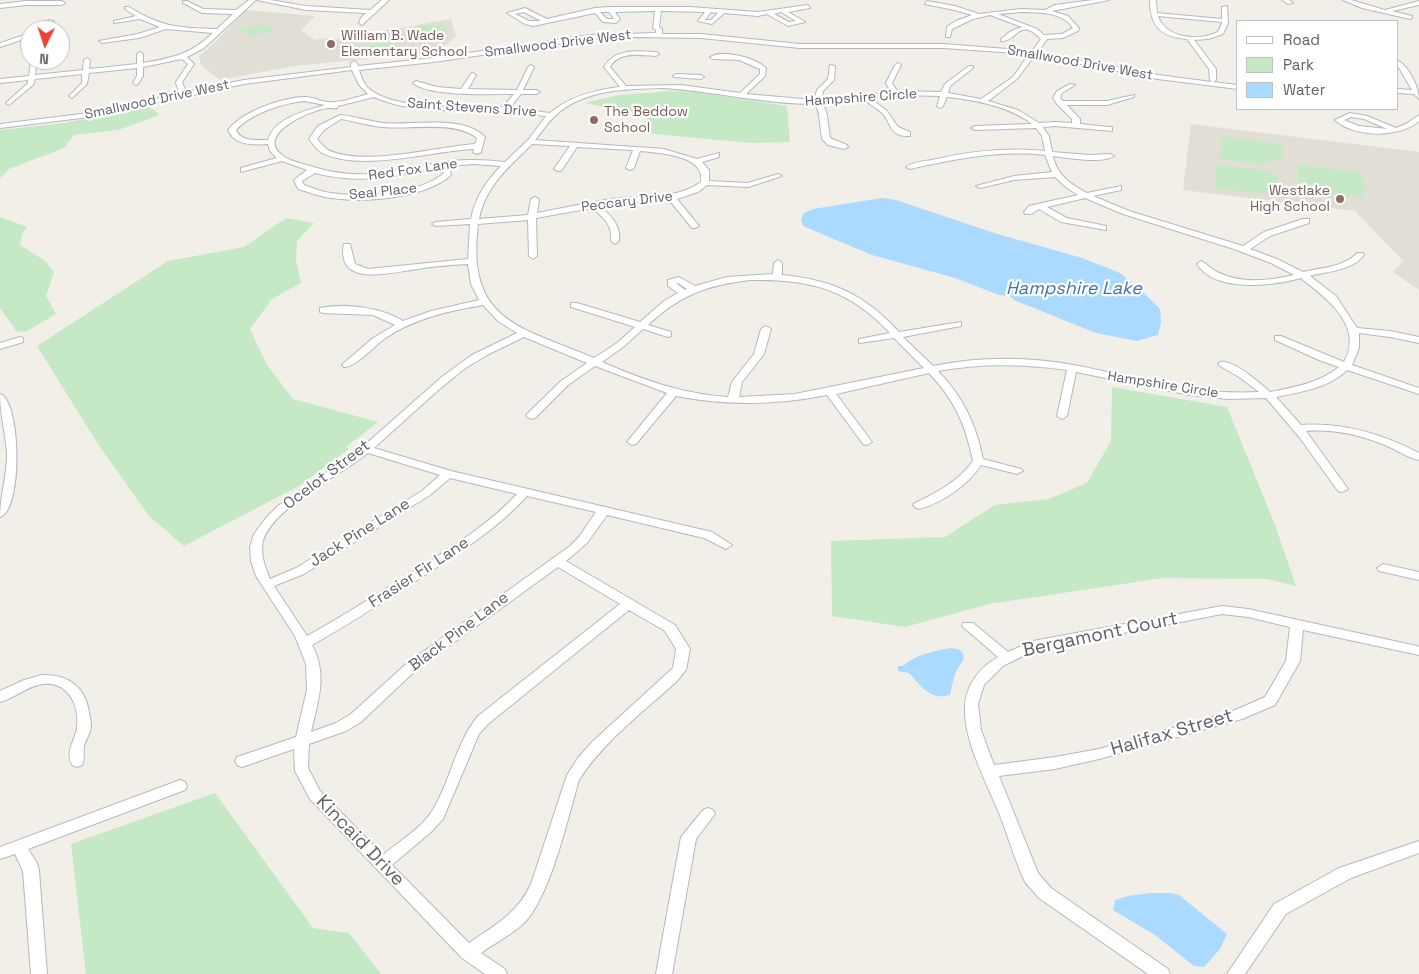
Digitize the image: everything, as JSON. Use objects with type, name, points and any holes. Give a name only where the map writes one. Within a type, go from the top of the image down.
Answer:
[{"type":"street","points":[[0,81],[140,66],[180,58],[200,49],[237,12],[254,0]]},
{"type":"street","points":[[260,0],[302,7],[371,12]]},
{"type":"street","points":[[362,23],[362,19],[386,0]]},
{"type":"street","points":[[1047,11],[1055,7],[1106,0]]},
{"type":"street","points":[[1153,0],[1156,21],[1165,31],[1190,38],[1218,36],[1222,32],[1226,21],[1225,7]]},
{"type":"street","points":[[1346,0],[1410,17]]},
{"type":"street","points":[[1403,0],[1416,3]]},
{"type":"street","points":[[0,6],[5,2],[62,3]]},
{"type":"street","points":[[185,2],[202,10],[237,12]]},
{"type":"street","points":[[326,9],[333,3]]},
{"type":"street","points":[[928,3],[980,16]]},
{"type":"street","points":[[1384,11],[1416,3]]},
{"type":"street","points":[[546,21],[526,10],[515,10],[510,14],[527,23],[546,21],[595,10],[610,9],[710,10],[769,13],[808,7]]},
{"type":"street","points":[[127,8],[140,17],[164,28]]},
{"type":"street","points":[[595,10],[605,21],[616,21],[617,19],[610,9]]},
{"type":"street","points":[[659,31],[656,28],[661,9]]},
{"type":"street","points":[[710,10],[701,21],[712,22],[723,12]]},
{"type":"street","points":[[769,13],[788,24],[802,22],[783,11]]},
{"type":"street","points":[[948,36],[948,30],[952,25],[980,16],[992,14],[1011,11],[1047,11],[1066,17],[1076,30],[1063,36],[1044,37],[1039,32],[1028,27],[992,14]]},
{"type":"street","points":[[1154,14],[1226,21]]},
{"type":"street","points":[[116,22],[140,17]]},
{"type":"street","points":[[1003,40],[1013,32],[1028,27]]},
{"type":"street","points":[[102,41],[136,37],[164,28],[218,31]]},
{"type":"street","name":"Smallwood Drive West","points":[[0,126],[89,115],[276,72],[434,60],[582,38],[659,31],[800,46],[961,47],[1037,51],[1236,83]]},
{"type":"street","points":[[983,101],[1015,78],[1037,51],[1044,37]]},
{"type":"street","points":[[1190,38],[1195,50],[1211,66],[1214,76],[1213,80]]},
{"type":"street","points":[[0,45],[20,41]]},
{"type":"street","name":"Smallwood Drive West","points":[[1037,51],[1158,77],[1236,87]]},
{"type":"street","points":[[136,83],[140,76],[140,54]]},
{"type":"street","points":[[625,89],[607,67],[609,62],[617,56],[628,54],[656,54]]},
{"type":"street","points":[[713,57],[746,59],[763,68],[763,75],[741,95]]},
{"type":"street","points":[[180,58],[184,72],[179,82],[183,93]]},
{"type":"street","points":[[72,96],[84,84],[87,60]]},
{"type":"street","points":[[1399,64],[1417,90]]},
{"type":"street","points":[[354,65],[362,86],[373,94]]},
{"type":"street","points":[[895,94],[889,83],[898,65]]},
{"type":"street","points":[[832,66],[832,78],[818,92],[818,102],[822,110],[826,139],[831,144],[844,147]]},
{"type":"street","points":[[505,109],[519,92],[531,67]]},
{"type":"street","points":[[940,106],[943,94],[950,82],[971,67]]},
{"type":"street","points":[[10,103],[30,85],[33,70]]},
{"type":"street","points":[[464,90],[473,75]]},
{"type":"street","points":[[674,87],[675,75],[701,77]]},
{"type":"street","points":[[416,82],[418,85],[432,88],[538,92]]},
{"type":"street","points":[[1072,84],[1057,94],[1056,98],[1076,118],[1076,125]]},
{"type":"street","name":"Hampshire Circle","points":[[1037,125],[1013,112],[983,101],[943,94],[895,94],[818,102],[786,101],[674,87],[625,89],[578,100],[551,115],[530,142],[506,164],[486,190],[474,221],[472,261],[474,278],[484,302],[524,333],[594,363],[674,392],[733,399],[785,398],[829,392],[965,363],[1006,361],[1072,368],[1204,394],[1267,395],[1307,387],[1329,378],[1346,366]]},
{"type":"street","points":[[1399,91],[1417,90]]},
{"type":"street","points":[[1399,96],[1417,90]]},
{"type":"street","name":"Smallwood Drive West","points":[[0,120],[84,110],[183,93]]},
{"type":"street","points":[[244,170],[282,159],[273,149],[270,142],[274,131],[288,121],[307,113],[373,94]]},
{"type":"street","name":"Saint Stevens Drive","points":[[373,94],[413,105],[505,109],[551,115]]},
{"type":"street","points":[[1059,103],[1109,103],[1132,96]]},
{"type":"street","points":[[864,97],[887,113],[894,128],[907,134]]},
{"type":"street","points":[[270,142],[242,140],[234,137],[232,130],[239,123],[274,104],[311,99],[340,110],[340,117]]},
{"type":"street","points":[[1396,130],[1362,116],[1350,115],[1339,120],[1343,123],[1370,130],[1396,130],[1409,126],[1419,117]]},
{"type":"street","points":[[473,162],[479,146],[481,137],[480,134],[465,128],[384,125],[362,119],[340,117],[320,128],[313,139],[320,148],[337,156],[359,158],[387,158],[450,148],[479,146]]},
{"type":"street","points":[[1037,125],[1047,140],[1051,164],[1057,174],[1085,196],[1117,210],[1244,250],[1302,276],[1332,297],[1342,308],[1354,330],[1354,350],[1346,366]]},
{"type":"street","points":[[974,128],[1076,125],[1109,130]]},
{"type":"street","points":[[530,142],[574,146],[636,148],[669,152],[697,161],[705,170],[707,177],[705,183],[748,185],[778,176]]},
{"type":"street","points":[[558,170],[574,146]]},
{"type":"street","points":[[630,168],[636,148]]},
{"type":"street","points":[[910,166],[974,153],[1011,151],[1110,156]]},
{"type":"street","points":[[697,161],[716,155]]},
{"type":"street","name":"Red Fox Lane","points":[[282,159],[314,170],[340,176],[371,177],[445,164],[473,162],[506,164]]},
{"type":"street","name":"Seal Place","points":[[314,170],[298,180],[301,187],[331,196],[350,198],[431,186],[445,178],[448,173],[445,164]]},
{"type":"street","points":[[980,186],[1014,178],[1057,174]]},
{"type":"street","name":"Peccary Drive","points":[[436,224],[532,217],[593,204],[628,199],[672,198],[695,190],[705,183]]},
{"type":"street","points":[[1028,212],[1040,206],[1118,188]]},
{"type":"street","points":[[672,198],[695,226]]},
{"type":"street","points":[[533,256],[532,217],[535,199]]},
{"type":"street","points":[[593,204],[613,224],[616,232],[615,240]]},
{"type":"street","points":[[1040,206],[1064,220],[1103,228]]},
{"type":"street","points":[[1244,250],[1267,234],[1306,221]]},
{"type":"street","points":[[347,246],[349,263],[355,269],[363,271],[472,261]]},
{"type":"street","points":[[1201,264],[1204,269],[1220,277],[1243,283],[1269,283],[1302,276],[1349,262],[1357,259],[1360,255]]},
{"type":"street","points":[[778,263],[778,278]]},
{"type":"street","points":[[532,416],[571,379],[642,326],[663,307],[684,293],[734,279],[778,278],[817,284],[847,294],[867,306],[931,369],[960,404],[974,438],[978,461],[965,477],[931,500],[919,505]]},
{"type":"street","points":[[684,293],[671,284],[671,282],[679,280],[694,289]]},
{"type":"street","points":[[347,365],[379,339],[402,325],[436,313],[484,302]]},
{"type":"street","points":[[574,305],[668,334]]},
{"type":"street","points":[[323,310],[378,312],[391,317],[402,325]]},
{"type":"street","points":[[862,341],[958,324]]},
{"type":"street","points":[[733,399],[737,382],[759,354],[766,329]]},
{"type":"street","points":[[1354,330],[1390,334],[1419,340]]},
{"type":"street","name":"Ocelot Street","points":[[305,643],[268,584],[256,557],[256,545],[263,529],[282,508],[350,462],[459,368],[480,354],[524,333]]},
{"type":"street","points":[[1278,338],[1346,366],[1419,391]]},
{"type":"street","points":[[0,346],[20,340]]},
{"type":"street","points":[[1223,364],[1252,380],[1299,428],[1342,489]]},
{"type":"street","points":[[1062,416],[1072,368]]},
{"type":"street","points":[[632,442],[674,392]]},
{"type":"street","points":[[829,392],[867,442]]},
{"type":"street","points":[[0,397],[2,414],[12,443],[5,470],[5,491],[0,513]]},
{"type":"street","points":[[1299,428],[1335,429],[1367,434],[1419,457]]},
{"type":"street","points":[[365,448],[448,474],[708,535],[726,544]]},
{"type":"street","points":[[978,461],[1018,470]]},
{"type":"street","name":"Jack Pine Lane","points":[[268,584],[300,571],[426,493],[448,474]]},
{"type":"street","name":"Frasier Fir Lane","points":[[305,643],[349,619],[470,540],[503,516],[525,492]]},
{"type":"street","name":"Black Pine Lane","points":[[242,761],[341,727],[356,718],[410,667],[556,562],[583,540],[604,510]]},
{"type":"street","points":[[468,953],[517,919],[530,904],[539,884],[572,779],[597,746],[678,670],[683,649],[670,628],[556,562]]},
{"type":"street","points":[[1383,568],[1419,576]]},
{"type":"street","points":[[382,864],[426,828],[438,815],[473,732],[483,720],[628,604]]},
{"type":"street","name":"Bergamont Court","points":[[1162,974],[1045,893],[1031,877],[980,748],[972,708],[974,691],[987,672],[1006,657],[1033,646],[1222,610],[1248,613],[1417,651]]},
{"type":"street","name":"Halifax Street","points":[[990,771],[1055,763],[1099,754],[1237,715],[1270,701],[1293,661],[1297,624]]},
{"type":"street","points":[[968,626],[1006,657]]},
{"type":"street","name":"Kincaid Drive","points":[[305,643],[314,665],[316,681],[301,753],[302,770],[315,795],[468,953],[499,974]]},
{"type":"street","points":[[0,698],[21,686],[40,680],[55,679],[70,685],[78,699],[84,725],[76,748],[77,761]]},
{"type":"street","points":[[0,853],[180,786]]},
{"type":"street","points":[[664,974],[689,837],[708,814]]},
{"type":"street","points":[[18,847],[32,871],[35,940],[39,974]]},
{"type":"street","points":[[1235,974],[1280,909],[1345,873],[1419,847]]},
{"type":"shaded area","name":"William B. Wade Elementary School","points":[[246,10],[315,16],[301,30],[315,40],[332,38],[356,42],[373,33],[451,19],[456,36],[438,52],[294,66],[220,80],[201,65],[199,56]]},
{"type":"shaded area","name":"Westlake High School","points":[[1191,124],[1419,152],[1419,290],[1393,272],[1403,261],[1355,211],[1183,190]]},
{"type":"green space","points":[[444,24],[448,33],[424,35],[415,30],[415,27]]},
{"type":"green space","points":[[262,25],[277,30],[250,36],[240,29]]},
{"type":"green space","points":[[389,43],[400,47],[404,52],[367,56],[359,47]]},
{"type":"green space","points":[[671,91],[696,92],[787,106],[790,142],[750,143],[634,132],[650,116],[585,103],[618,95]]},
{"type":"green space","points":[[150,107],[159,114],[157,116],[118,130],[74,135],[64,148],[9,169],[0,178],[0,130],[64,123]]},
{"type":"green space","points":[[1222,138],[1283,144],[1282,158],[1261,164],[1220,159]]},
{"type":"green space","points":[[1215,165],[1264,170],[1278,177],[1279,195],[1216,188]]},
{"type":"green space","points":[[1298,165],[1360,173],[1363,175],[1364,198],[1322,192],[1298,180]]},
{"type":"green space","points":[[0,217],[27,227],[22,235],[20,245],[44,260],[54,272],[46,296],[56,314],[27,331],[17,332],[0,308]]},
{"type":"green space","points":[[286,218],[314,223],[297,241],[296,261],[301,283],[272,299],[250,329],[267,365],[293,399],[378,422],[346,447],[349,449],[299,486],[184,546],[149,516],[98,444],[37,346],[168,261],[244,247]]},
{"type":"green space","points":[[1112,387],[1227,407],[1275,525],[1296,586],[1267,579],[1163,578],[989,604],[905,627],[832,616],[831,541],[945,537],[995,505],[1049,499],[1087,483],[1111,441]]},
{"type":"green space","points":[[215,793],[313,928],[349,933],[381,974],[86,974],[71,844]]},
{"type":"water","name":"Hampshire Lake","points":[[882,198],[896,200],[994,233],[1082,258],[1120,273],[1160,309],[1161,323],[1158,335],[1137,341],[1096,333],[1014,300],[1010,296],[999,295],[955,278],[872,255],[803,226],[801,219],[804,213],[813,209]]},
{"type":"water","points":[[950,648],[958,649],[963,653],[964,659],[956,672],[950,695],[936,696],[931,694],[909,673],[898,671],[898,666],[903,666],[919,656]]},
{"type":"water","points":[[1151,893],[1179,895],[1227,934],[1220,949],[1204,967],[1194,966],[1155,935],[1113,910],[1115,900]]},
{"type":"place","name":"William B. Wade Elementary School","points":[[331,44]]},
{"type":"place","name":"The Beddow School","points":[[594,120]]},
{"type":"place","name":"Westlake High School","points":[[1340,199]]}]
